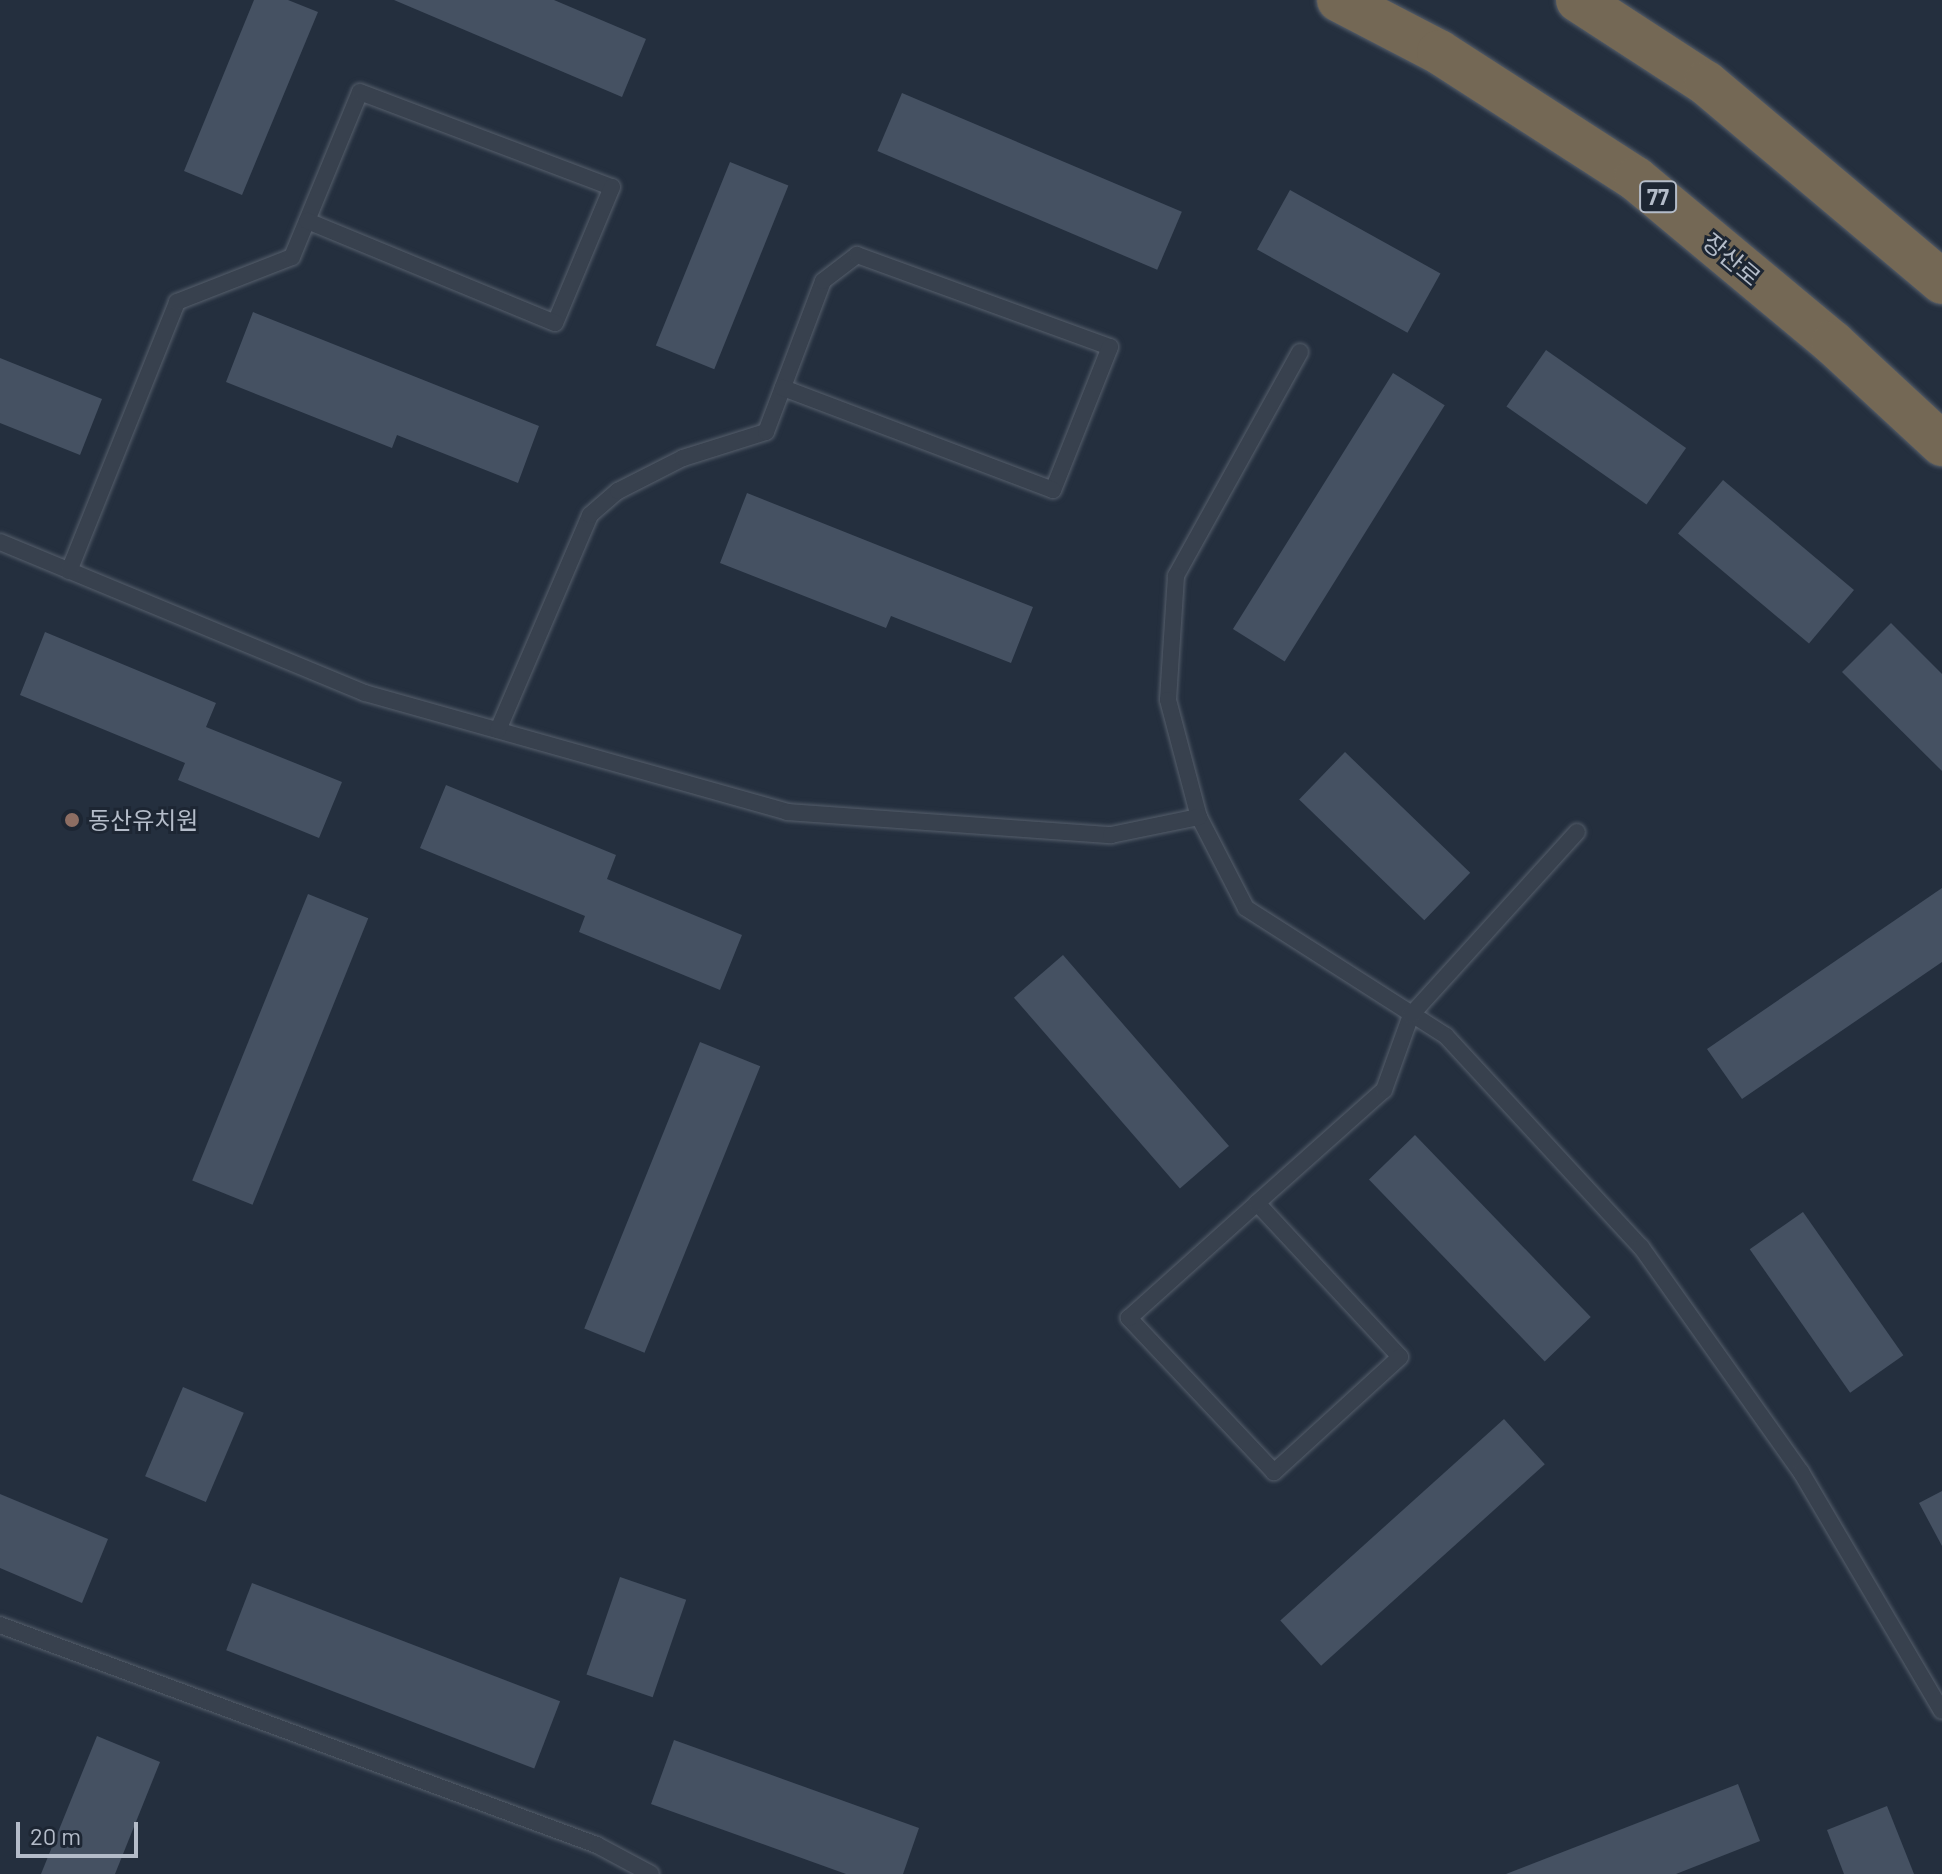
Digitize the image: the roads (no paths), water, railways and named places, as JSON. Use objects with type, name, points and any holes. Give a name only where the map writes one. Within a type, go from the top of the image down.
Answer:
[{"type":"highway","name":"장산로","points":[[1339,0],[1439,52],[1636,179],[1833,343],[1942,444]]},
{"type":"highway","points":[[1578,0],[1706,83],[1932,267]]},
{"type":"lane","points":[[69,571],[177,302],[292,257],[360,92],[612,187],[555,323],[307,221]]},
{"type":"lane","points":[[498,730],[590,515],[618,491],[683,458],[766,432],[823,281],[857,255],[1110,347],[1053,490],[783,388]]},
{"type":"lane","points":[[1300,352],[1176,576],[1168,700],[1199,817],[1246,908],[1446,1036],[1641,1247],[1801,1472],[1942,1711]]},
{"type":"lane","points":[[0,542],[365,693],[787,812],[1111,835],[1199,817]]},
{"type":"lane","points":[[1257,1203],[1400,1357],[1274,1472],[1129,1318],[1257,1203],[1384,1090],[1411,1015],[1577,832]]},
{"type":"lane","points":[[0,1625],[597,1845],[651,1874]]},
{"type":"place","name":"동산유치원","points":[[72,820]]}]
